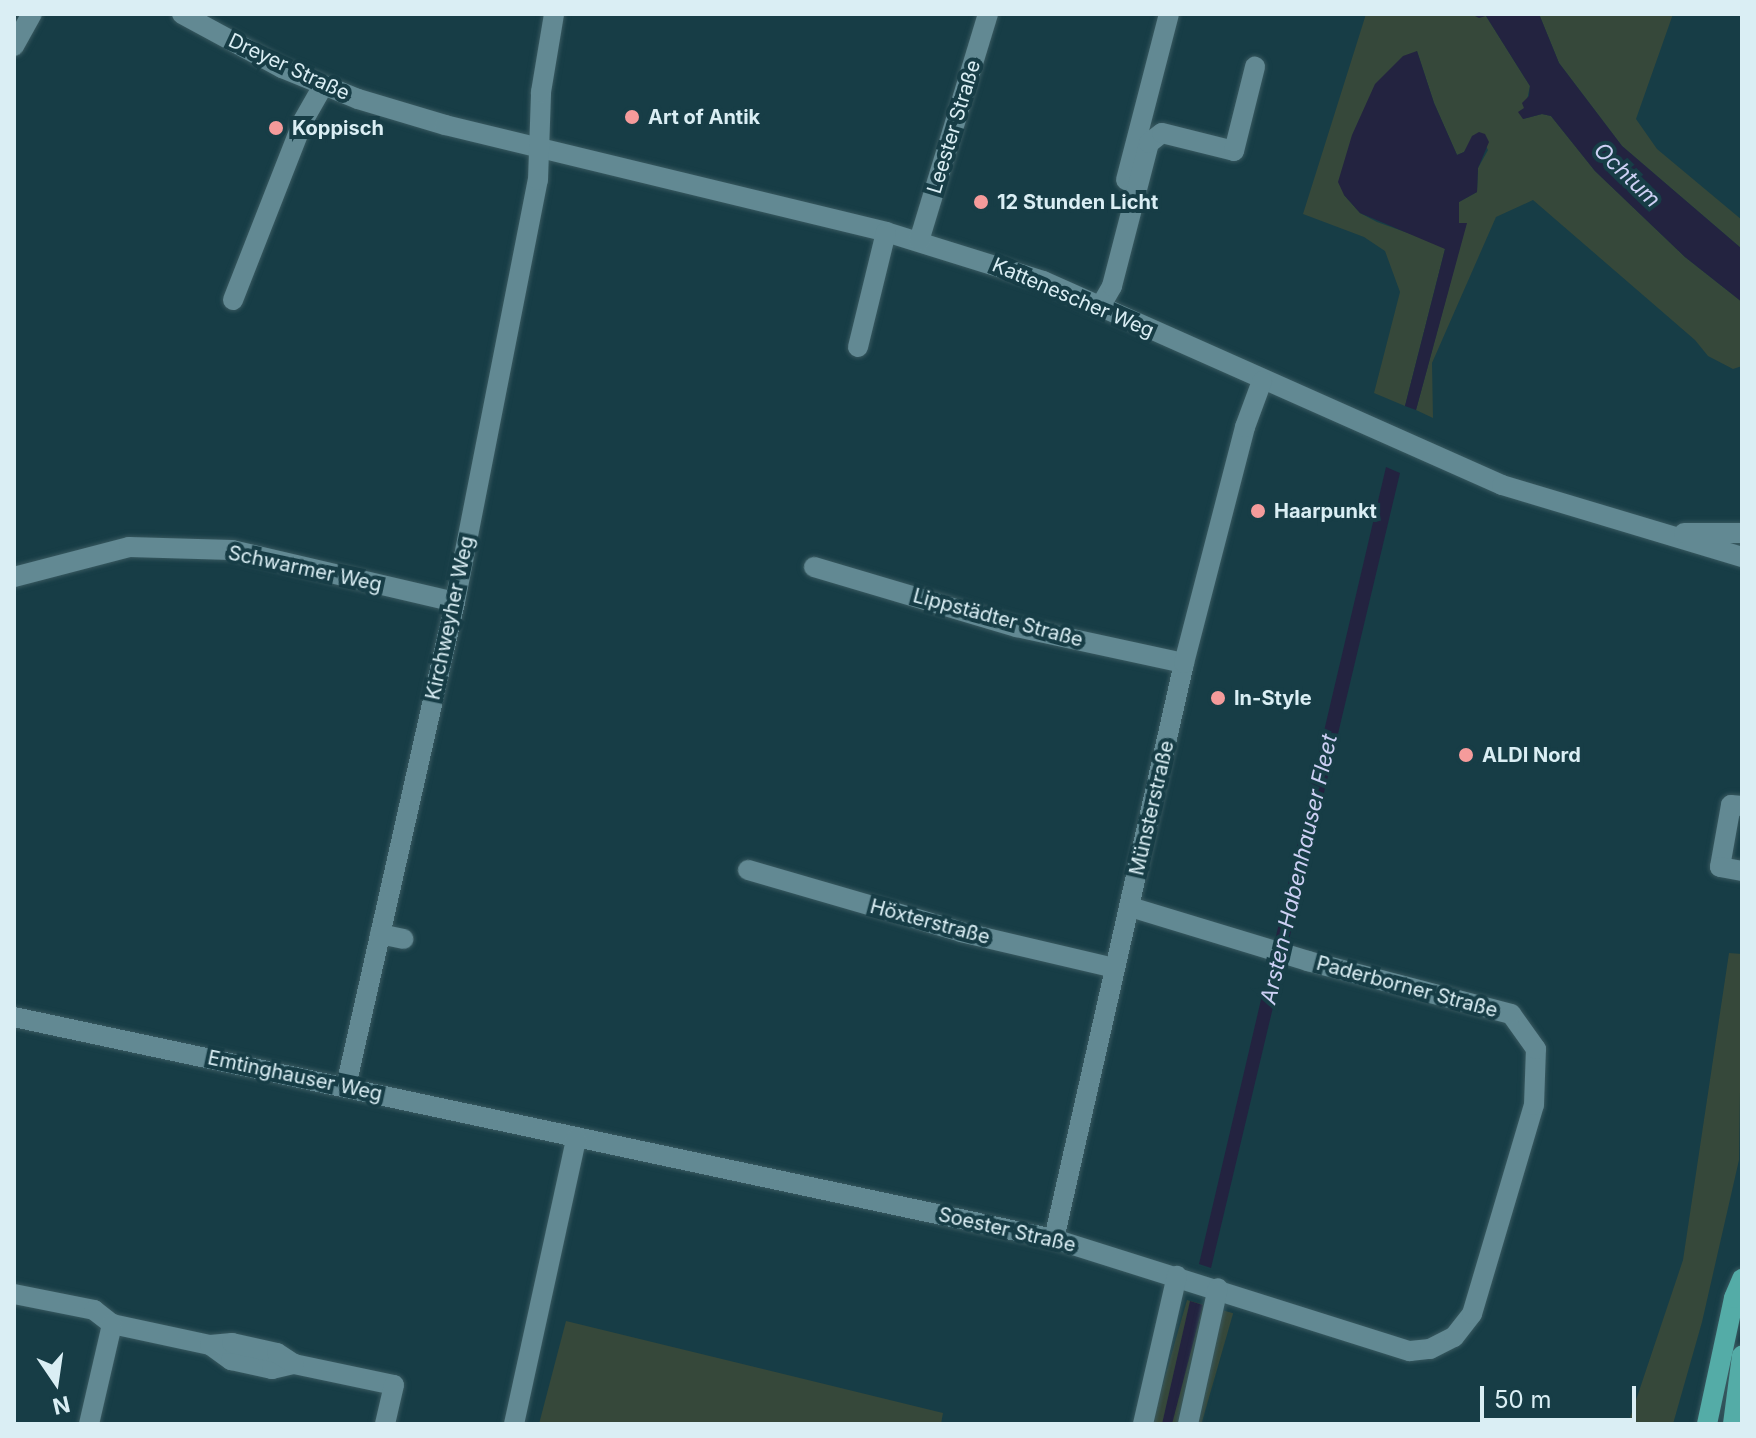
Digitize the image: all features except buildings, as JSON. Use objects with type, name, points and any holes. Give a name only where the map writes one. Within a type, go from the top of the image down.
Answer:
[{"type":"main road","points":[[1707,1424],[1734,1298],[1742,1279]]},
{"type":"main road","points":[[1733,1424],[1742,1356]]},
{"type":"street","points":[[14,46],[32,14]]},
{"type":"street","name":"Dreyer Straße","points":[[182,14],[323,86],[445,125],[540,147]]},
{"type":"street","points":[[540,147],[541,92],[554,14]]},
{"type":"street","name":"Leester Straße","points":[[919,241],[988,14]]},
{"type":"street","points":[[1100,307],[1101,282],[1169,14]]},
{"type":"street","points":[[1100,307],[1112,286],[1149,143],[1162,133],[1234,151],[1255,67]]},
{"type":"street","points":[[233,300],[303,121],[323,86]]},
{"type":"street","name":"Kattenescher Weg","points":[[540,147],[886,232],[1043,281],[1262,381],[1502,485],[1742,557]]},
{"type":"street","name":"Kirchweyher Weg","points":[[346,1086],[455,602],[538,180],[540,147]]},
{"type":"street","points":[[858,347],[886,232]]},
{"type":"street","name":"Münsterstraße","points":[[1054,1239],[1184,663],[1245,427],[1262,381]]},
{"type":"street","name":"Kattenescher Weg","points":[[1668,533],[1742,533]]},
{"type":"street","name":"Schwarmer Weg","points":[[14,577],[129,547],[232,550],[455,602]]},
{"type":"street","name":"Lippstädter Straße","points":[[814,567],[1017,627],[1184,663]]},
{"type":"street","points":[[1742,806],[1731,805],[1720,867],[1742,871]]},
{"type":"street","name":"Höxterstraße","points":[[748,870],[961,932],[1114,968]]},
{"type":"street","name":"Paderborner Straße","points":[[1130,907],[1308,961],[1511,1014],[1536,1049],[1534,1105],[1472,1314],[1454,1337],[1430,1349]]},
{"type":"street","points":[[380,934],[403,939]]},
{"type":"street","name":"Emtinghauser Weg","points":[[14,1017],[346,1086],[576,1139]]},
{"type":"street","points":[[514,1424],[576,1139]]},
{"type":"street","name":"Soester Straße","points":[[576,1139],[1054,1239],[1218,1288],[1410,1351],[1430,1349]]},
{"type":"street","points":[[1143,1424],[1177,1276]]},
{"type":"street","points":[[1188,1424],[1218,1288]]},
{"type":"street","points":[[14,1294],[94,1310],[112,1324],[210,1345],[231,1360],[272,1369],[294,1364],[394,1385],[385,1424]]},
{"type":"street","points":[[89,1424],[112,1324]]},
{"type":"green space","points":[[1366,14],[1486,16],[1530,86],[1523,119],[1542,114],[1551,116],[1595,171],[1685,257],[1742,302],[1742,366],[1733,369],[1708,356],[1695,340],[1533,200],[1496,217],[1432,363],[1433,418],[1416,410],[1466,224],[1459,223],[1459,202],[1477,192],[1478,168],[1488,150],[1479,133],[1464,152],[1457,155],[1434,103],[1417,51],[1344,195],[1360,213],[1445,249],[1405,406],[1374,393],[1400,292],[1385,251],[1364,237],[1303,214]]},
{"type":"green space","points":[[1539,14],[1673,14],[1636,119],[1657,149],[1742,220],[1742,249],[1622,146],[1559,63]]},
{"type":"green space","points":[[1729,953],[1742,954],[1739,1160],[1702,1322],[1673,1424],[1628,1424],[1683,1260]]},
{"type":"green space","points":[[1187,1300],[1233,1313],[1201,1424],[1152,1423]]},
{"type":"green space","points":[[566,1321],[943,1413],[941,1424],[539,1424]]},
{"type":"water","name":"Ochtum","points":[[1471,14],[1539,14],[1559,63],[1622,146],[1742,249],[1742,302],[1685,257],[1595,171],[1551,116],[1542,114],[1523,119],[1518,112],[1524,108],[1522,103],[1529,96],[1530,86],[1486,16],[1479,18]]},
{"type":"water","points":[[1417,51],[1434,103],[1457,155],[1464,152],[1472,136],[1479,132],[1485,134],[1489,142],[1478,168],[1477,192],[1459,202],[1459,223],[1467,223],[1416,410],[1405,406],[1445,249],[1360,213],[1344,195],[1338,182],[1352,135],[1375,84],[1403,56]]},
{"type":"water","name":"Arsten-Habenhauser Fleet","points":[[1386,467],[1400,473],[1211,1268],[1199,1264]]},
{"type":"water","points":[[1190,1301],[1203,1305],[1172,1424],[1162,1424]]},
{"type":"place","name":"Art of Antik","points":[[632,117]]},
{"type":"place","name":"Koppisch","points":[[276,128]]},
{"type":"place","name":"12 Stunden Licht","points":[[981,202]]},
{"type":"place","name":"Haarpunkt","points":[[1258,511]]},
{"type":"place","name":"In-Style","points":[[1218,698]]},
{"type":"place","name":"ALDI Nord","points":[[1466,755]]}]
